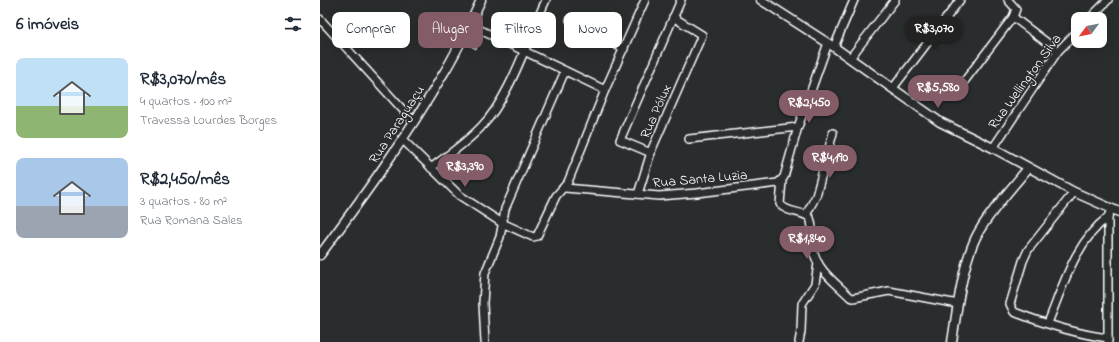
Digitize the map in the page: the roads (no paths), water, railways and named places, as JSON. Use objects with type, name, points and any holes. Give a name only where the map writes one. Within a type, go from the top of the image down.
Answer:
[{"type":"street","name":"Rua Paraguaçu","points":[[476,12],[481,0]]},
{"type":"street","points":[[431,168],[476,132],[489,118],[512,78],[546,0]]},
{"type":"street","points":[[402,139],[459,195],[502,223],[530,236],[537,236],[556,196],[564,188],[645,0]]},
{"type":"street","points":[[651,153],[620,140],[681,0]]},
{"type":"street","points":[[761,0],[831,45],[935,119],[993,148],[1110,213],[1119,212]]},
{"type":"street","points":[[854,0],[831,45],[798,127],[782,181],[779,199],[783,207],[806,215],[811,221],[814,252],[818,263],[829,277],[851,298],[889,291],[958,304]]},
{"type":"street","points":[[850,58],[895,0]]},
{"type":"street","points":[[893,88],[960,0]]},
{"type":"street","points":[[963,83],[1013,17],[1016,9],[1008,0]]},
{"type":"street","points":[[1096,12],[1108,0]]},
{"type":"street","points":[[1013,17],[1058,51]]},
{"type":"street","name":"Rua Pólux","points":[[638,194],[651,153],[702,35],[673,18]]},
{"type":"street","points":[[320,19],[413,121]]},
{"type":"street","points":[[483,31],[605,90]]},
{"type":"street","name":"Rua Wellington Silva","points":[[993,148],[1058,51],[1071,38]]},
{"type":"street","name":"Rua Paraguaçu","points":[[320,255],[402,139],[443,76],[458,48]]},
{"type":"street","points":[[485,342],[483,287],[485,273],[500,237],[505,209],[565,71]]},
{"type":"street","points":[[689,139],[798,127]]},
{"type":"street","points":[[806,215],[816,196],[833,133]]},
{"type":"street","points":[[952,342],[958,304],[968,258],[977,235],[1028,168]]},
{"type":"street","name":"Rua Santa Luzia","points":[[564,188],[630,194],[675,196],[773,184],[782,181]]},
{"type":"street","points":[[1074,192],[1025,256],[1010,304],[1014,312],[1076,333],[1108,340],[1110,213]]},
{"type":"street","points":[[1048,323],[1072,262],[1093,230],[1110,213]]},
{"type":"street","points":[[799,342],[802,304],[815,284],[818,263]]}]
